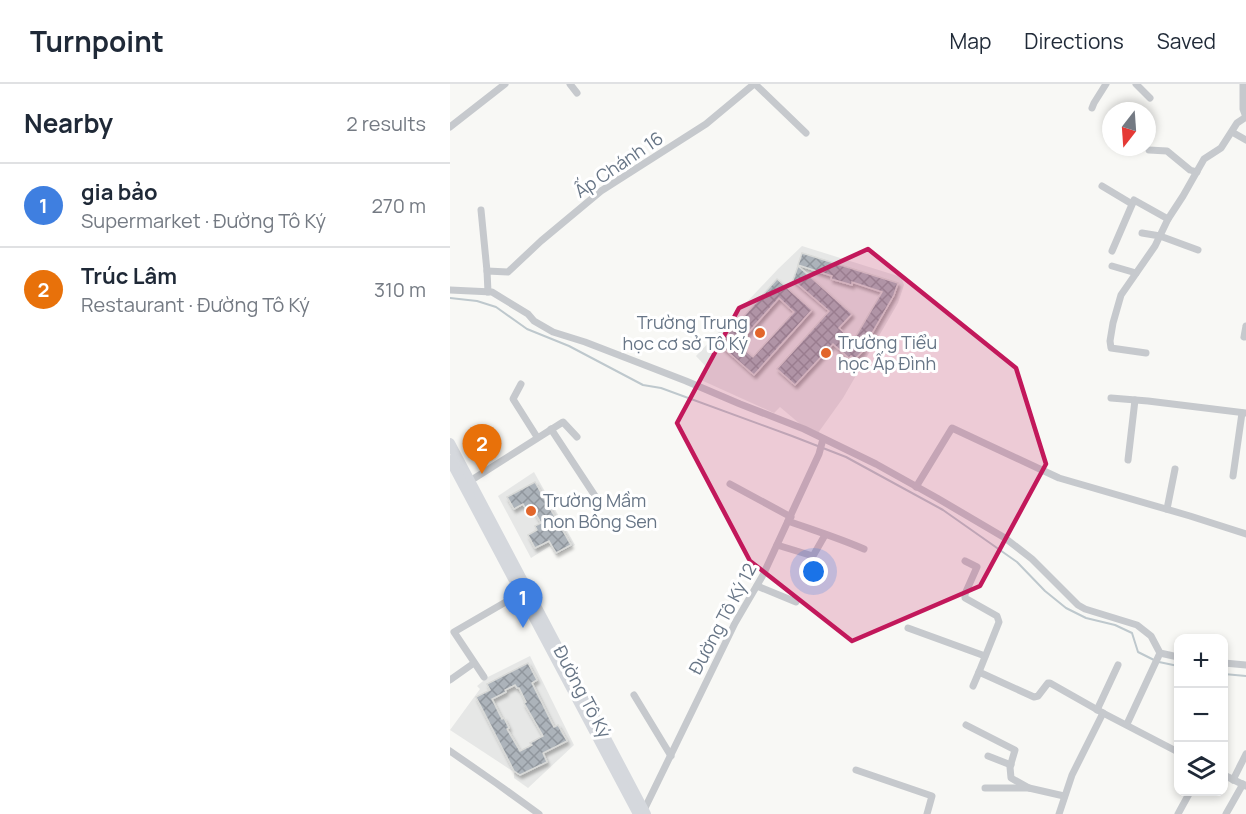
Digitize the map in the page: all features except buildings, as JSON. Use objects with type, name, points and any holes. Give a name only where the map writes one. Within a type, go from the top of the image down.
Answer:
[{"type":"main road","name":"Đường Tô Ký","points":[[450,443],[524,592]]},
{"type":"main road","name":"Đường Tô Ký","points":[[450,460],[643,813]]},
{"type":"street","points":[[450,127],[505,84]]},
{"type":"street","points":[[570,84],[577,93]]},
{"type":"street","points":[[755,84],[806,133]]},
{"type":"street","name":"Ấp Chánh 16","points":[[488,271],[508,272],[601,191],[706,124],[755,84]]},
{"type":"street","points":[[1092,108],[1106,84]]},
{"type":"street","points":[[1136,84],[1150,98]]},
{"type":"street","points":[[1146,353],[1111,348],[1113,323],[1121,295],[1155,246],[1168,219],[1204,159],[1221,148],[1237,123],[1246,117],[1243,109],[1243,84]]},
{"type":"street","points":[[1232,132],[1246,140]]},
{"type":"street","points":[[1156,150],[1167,151],[1190,170],[1197,172]]},
{"type":"street","points":[[1102,186],[1132,204]]},
{"type":"street","points":[[1112,251],[1134,200],[1168,219]]},
{"type":"street","points":[[481,210],[488,292]]},
{"type":"street","points":[[1142,233],[1160,236],[1198,250]]},
{"type":"street","points":[[1112,266],[1136,273]]},
{"type":"street","points":[[450,290],[492,292],[553,332],[686,381],[740,405],[804,429],[822,441],[876,464],[1005,538],[1032,559],[1078,605],[1137,625],[1151,636],[1157,658],[1127,724]]},
{"type":"street","points":[[1244,337],[1246,326]]},
{"type":"street","points":[[520,384],[513,399],[537,437]]},
{"type":"street","points":[[1111,398],[1244,413],[1233,476]]},
{"type":"street","points":[[1128,460],[1135,400]]},
{"type":"street","points":[[470,481],[562,422],[577,437]]},
{"type":"street","points":[[916,487],[952,428],[1059,478],[1246,534]]},
{"type":"street","points":[[551,429],[601,505]]},
{"type":"street","name":"Đường Tô Ký 12","points":[[643,813],[735,623],[757,586],[777,545],[819,454],[822,441]]},
{"type":"street","points":[[1167,509],[1175,469]]},
{"type":"street","points":[[730,484],[789,519],[864,549]]},
{"type":"street","points":[[777,545],[813,556],[825,535]]},
{"type":"street","points":[[965,561],[977,567],[965,597],[999,619],[973,686]]},
{"type":"street","points":[[757,586],[796,602]]},
{"type":"street","points":[[484,677],[452,630],[524,592]]},
{"type":"street","points":[[908,628],[986,656]]},
{"type":"street","points":[[1157,658],[1174,657]]},
{"type":"street","points":[[450,680],[474,663]]},
{"type":"street","points":[[1228,663],[1246,665]]},
{"type":"street","points":[[1059,814],[1072,775],[1118,665]]},
{"type":"street","points":[[979,672],[1034,697],[1038,696],[1047,682],[1050,683],[1100,712],[1174,749]]},
{"type":"street","points":[[634,695],[671,756]]},
{"type":"street","points":[[966,725],[1015,750],[1011,765],[1011,778],[1029,788]]},
{"type":"street","points":[[450,751],[539,814]]},
{"type":"street","points":[[1233,780],[1246,754]]},
{"type":"street","points":[[988,756],[1011,765]]},
{"type":"street","points":[[856,770],[932,796],[927,814]]},
{"type":"street","points":[[1226,814],[1244,785],[1228,777]]},
{"type":"street","points":[[985,788],[1029,788],[1064,796]]},
{"type":"street","points":[[1178,814],[1188,796]]},
{"type":"highlighted area","points":[[868,249],[1016,368],[1046,464],[980,586],[852,641],[750,561],[677,423],[739,308]]},
{"type":"shaded area","name":"Trường Tiểu học Ấp Đình","points":[[802,246],[901,277],[904,285],[898,303],[843,398],[818,433],[800,424],[780,407],[774,413],[701,380],[709,370],[696,356]]},
{"type":"shaded area","name":"Trường Mầm non Bông Sen","points":[[534,472],[575,545],[556,555],[550,546],[531,558],[498,496]]},
{"type":"shaded area","points":[[530,656],[574,745],[528,788],[514,778],[514,772],[450,730],[480,689],[477,686],[488,677]]},
{"type":"waterway","points":[[450,298],[477,301],[496,307],[527,329],[569,346],[643,385],[661,388],[846,457],[943,510],[1017,562],[1045,591],[1066,608],[1086,618],[1115,625],[1132,633],[1138,652],[1154,660]]},
{"type":"waterway","points":[[1159,662],[1174,665]]},
{"type":"waterway","points":[[1228,674],[1246,676]]},
{"type":"place","name":"Trường Trung học cơ sở Tô Ký","points":[[760,333]]},
{"type":"place","name":"Trường Tiểu học Ấp Đình","points":[[826,353]]},
{"type":"place","name":"Trúc Lâm","points":[[482,474]]},
{"type":"place","name":"Trường Mầm non Bông Sen","points":[[531,511]]},
{"type":"place","name":"gia bảo","points":[[523,628]]}]
